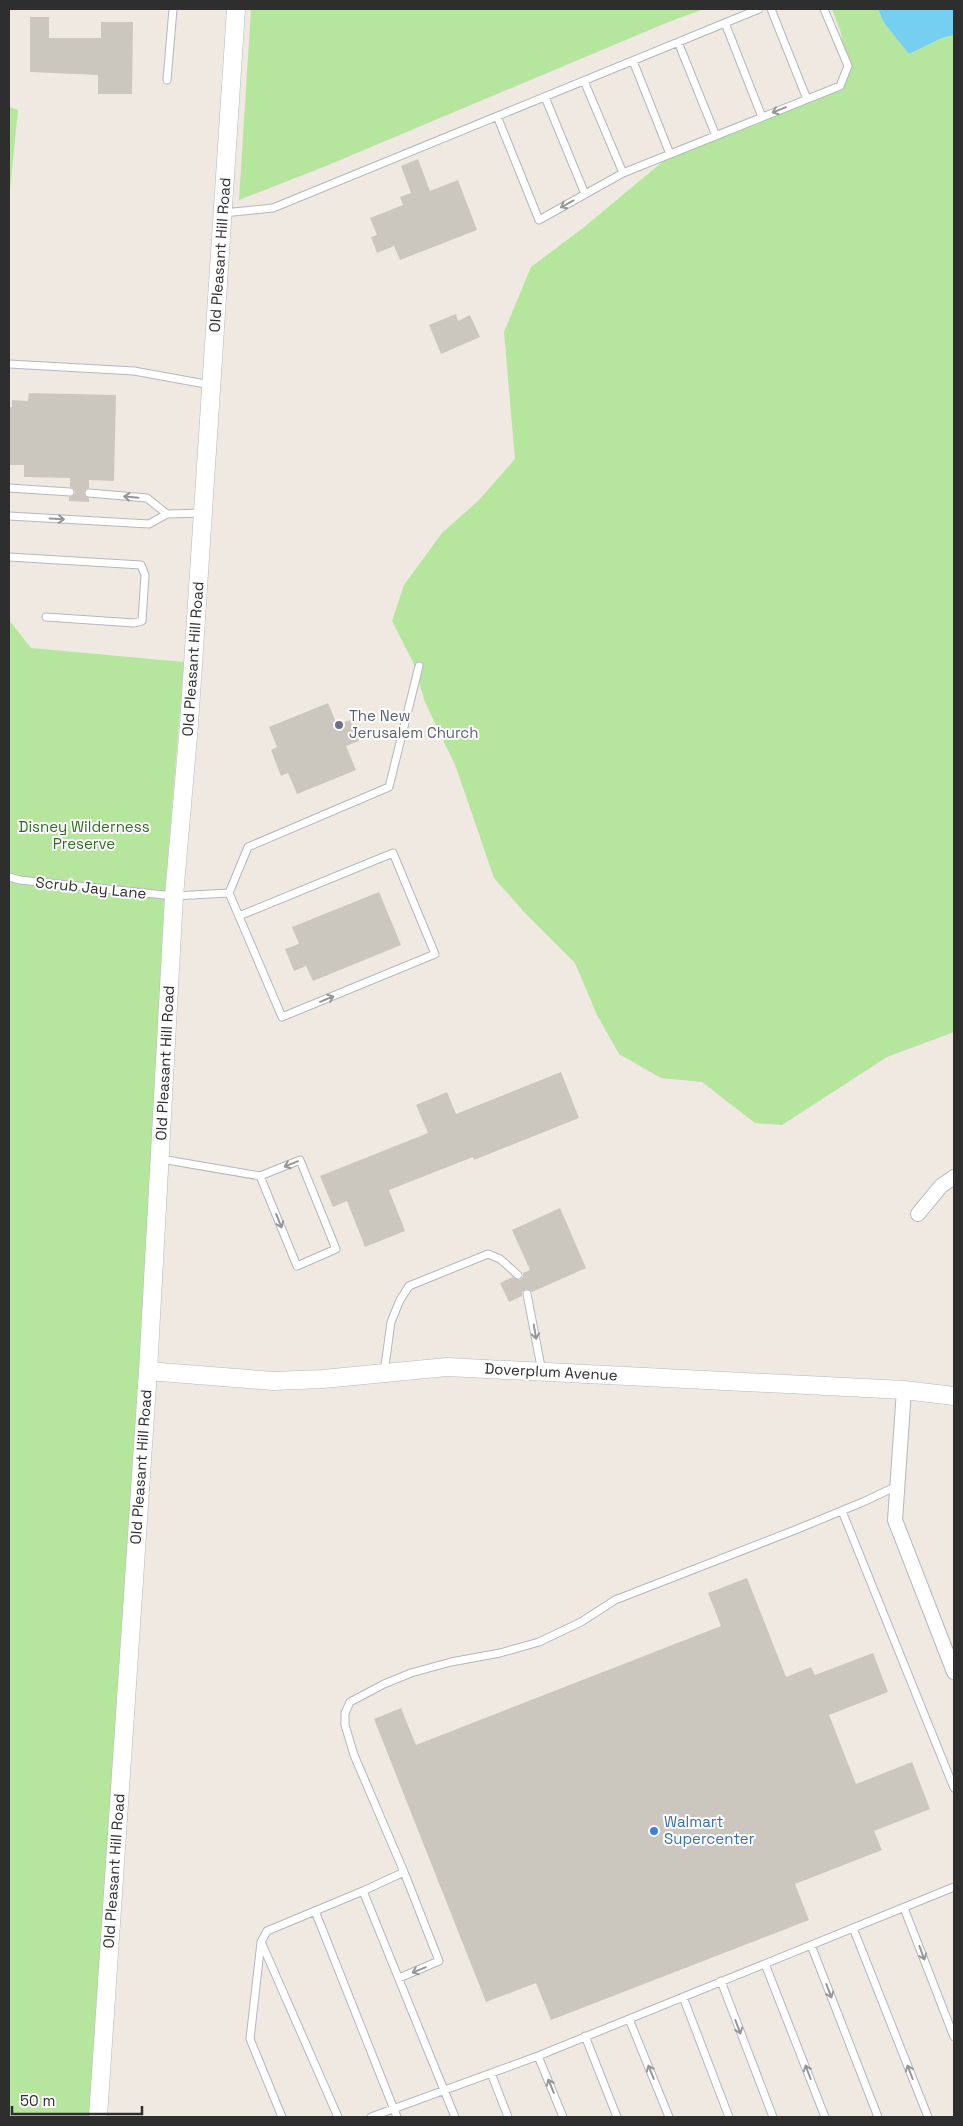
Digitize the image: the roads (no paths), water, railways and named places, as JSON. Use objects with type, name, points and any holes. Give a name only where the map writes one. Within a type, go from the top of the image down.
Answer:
[{"type":"street","name":"Old Pleasant Hill Road","points":[[98,2117],[148,1371],[174,896],[189,725],[236,9]]},
{"type":"street","points":[[918,1214],[941,1186],[954,1177]]},
{"type":"street","name":"Doverplum Avenue","points":[[148,1371],[273,1381],[323,1379],[447,1367],[904,1390],[954,1396]]},
{"type":"street","points":[[904,1390],[895,1520],[954,1672]]},
{"type":"lane","points":[[167,80],[172,9]]},
{"type":"lane","points":[[222,213],[273,208],[759,9]]},
{"type":"lane","points":[[771,9],[806,99]]},
{"type":"lane","points":[[497,116],[539,220],[624,173],[840,86],[848,66],[824,9]]},
{"type":"lane","points":[[725,23],[762,117]]},
{"type":"lane","points":[[678,42],[716,136]]},
{"type":"lane","points":[[633,61],[670,154]]},
{"type":"lane","points":[[584,81],[624,173]]},
{"type":"lane","points":[[546,96],[585,194]]},
{"type":"lane","points":[[9,364],[134,371],[211,386]]},
{"type":"lane","points":[[9,488],[70,492]]},
{"type":"lane","points":[[89,493],[147,498],[166,514]]},
{"type":"lane","points":[[9,516],[150,524],[166,514],[203,513]]},
{"type":"lane","points":[[9,557],[141,565],[145,575],[142,621],[134,623],[46,617]]},
{"type":"lane","points":[[238,916],[393,853],[435,954],[282,1017],[238,916],[229,893],[248,847],[389,787],[419,666]]},
{"type":"lane","name":"Scrub Jay Lane","points":[[9,877],[20,880],[174,896],[229,893]]},
{"type":"lane","points":[[160,1160],[260,1176],[300,1160],[336,1249],[297,1266],[260,1176]]},
{"type":"lane","points":[[384,1373],[391,1322],[400,1300],[409,1286],[488,1254],[500,1259],[518,1275]]},
{"type":"lane","points":[[528,1294],[542,1372]]},
{"type":"lane","points":[[398,1978],[439,1961],[404,1872],[354,1755],[345,1725],[345,1713],[350,1702],[411,1672],[451,1662],[500,1654],[539,1642],[581,1622],[615,1600],[842,1511],[898,1486]]},
{"type":"lane","points":[[842,1511],[954,1788]]},
{"type":"lane","points":[[282,2117],[250,2039],[261,1942],[267,1931],[404,1872]]},
{"type":"lane","points":[[371,2117],[538,2056],[954,1887]]},
{"type":"lane","points":[[363,1891],[455,2117]]},
{"type":"lane","points":[[904,1908],[954,2037]]},
{"type":"lane","points":[[315,1911],[397,2117]]},
{"type":"lane","points":[[853,1928],[928,2117]]},
{"type":"lane","points":[[261,1942],[338,2117]]},
{"type":"lane","points":[[811,1945],[878,2117]]},
{"type":"lane","points":[[765,1964],[825,2117]]},
{"type":"lane","points":[[721,1982],[773,2117]]},
{"type":"lane","points":[[683,1997],[729,2117]]},
{"type":"lane","points":[[629,2019],[669,2117]]},
{"type":"lane","points":[[585,2036],[617,2117]]},
{"type":"lane","points":[[538,2056],[563,2117]]},
{"type":"lane","points":[[491,2073],[508,2117]]},
{"type":"water","points":[[878,9],[954,9],[954,35],[942,38],[909,54],[884,23]]},
{"type":"place","name":"The New Jerusalem Church","points":[[339,725]]},
{"type":"place","name":"Walmart Supercenter","points":[[654,1831]]},
{"type":"park label","name":"Disney Wilderness Preserve","points":[[84,836]]}]
